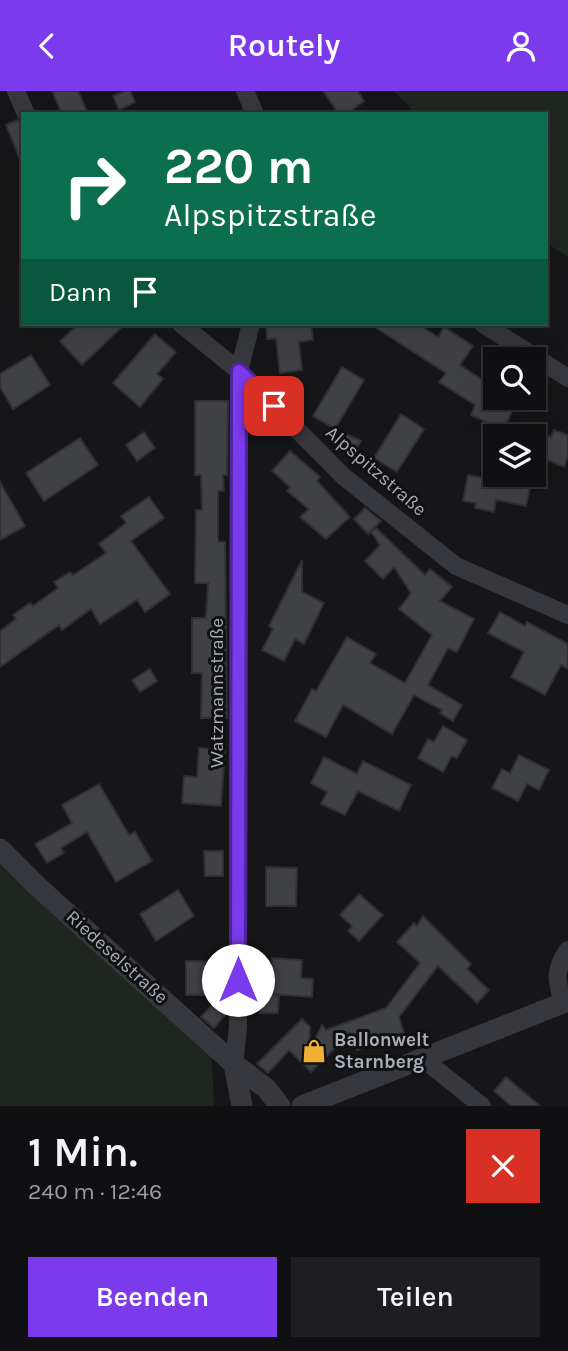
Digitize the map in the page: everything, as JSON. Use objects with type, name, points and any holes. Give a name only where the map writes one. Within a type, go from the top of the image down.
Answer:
[{"type":"street","points":[[16,91],[25,112]]},
{"type":"street","points":[[245,91],[254,112]]},
{"type":"street","name":"Alpspitzstraße","points":[[183,326],[239,371],[343,476],[456,566],[568,615]]},
{"type":"street","name":"Watzmannstraße","points":[[234,1064],[238,1027],[239,371],[250,326]]},
{"type":"street","points":[[486,326],[568,378]]},
{"type":"street","name":"Riedeselstraße","points":[[0,849],[37,886],[234,1064],[267,1088],[280,1106]]},
{"type":"street","points":[[302,1106],[566,1002],[557,985],[558,965],[568,950]]},
{"type":"street","points":[[422,1058],[482,1106]]},
{"type":"street","points":[[234,1064],[242,1106]]},
{"type":"shaded area","points":[[394,91],[568,91],[568,257],[548,244],[548,112],[414,112]]},
{"type":"shaded area","points":[[0,847],[211,1042],[214,1106],[0,1106]]},
{"type":"building","points":[[52,91],[78,91],[87,112],[61,112]]},
{"type":"building","points":[[130,91],[135,102],[119,110],[113,96]]},
{"type":"building","points":[[323,91],[358,91],[364,101],[350,112],[338,112]]},
{"type":"building","points":[[17,120],[21,123],[21,162],[6,125]]},
{"type":"building","points":[[77,326],[123,326],[82,365],[60,341]]},
{"type":"building","points":[[266,326],[311,326],[313,340],[299,342],[302,370],[280,373],[276,339],[267,339]]},
{"type":"building","points":[[373,326],[421,326],[438,337],[444,327],[473,346],[460,365],[483,380],[483,410],[512,410],[507,424],[491,424],[471,415],[475,405],[439,382],[446,373]]},
{"type":"building","points":[[155,334],[176,352],[157,374],[163,379],[140,407],[113,383]]},
{"type":"building","points":[[31,355],[50,385],[13,409],[0,387],[0,374]]},
{"type":"building","points":[[342,367],[364,380],[335,429],[313,416]]},
{"type":"building","points":[[195,401],[228,401],[227,475],[223,475],[224,491],[218,491],[218,542],[225,542],[227,718],[201,718],[202,673],[192,673],[192,618],[206,618],[208,583],[195,583],[196,510],[202,510],[201,475],[195,475]]},
{"type":"building","points":[[401,414],[424,429],[397,472],[374,458]]},
{"type":"building","points":[[554,430],[568,435],[568,456],[564,467],[546,459],[546,435],[551,437]]},
{"type":"building","points":[[144,432],[155,448],[137,461],[126,445]]},
{"type":"building","points":[[346,434],[361,441],[352,457],[337,449]]},
{"type":"building","points":[[80,438],[98,465],[44,501],[26,473]]},
{"type":"building","points":[[290,451],[320,477],[317,481],[350,517],[326,539],[300,517],[309,509],[287,491],[290,487],[272,471]]},
{"type":"building","points":[[468,475],[483,478],[483,487],[530,487],[526,506],[496,500],[494,512],[475,508],[476,503],[463,501]]},
{"type":"building","points":[[0,482],[25,526],[0,540]]},
{"type":"building","points":[[149,497],[164,518],[131,541],[170,594],[145,612],[137,600],[100,624],[91,609],[62,630],[59,625],[0,667],[0,631],[16,619],[13,615],[30,603],[33,606],[58,588],[54,582],[70,572],[73,575],[106,553],[99,544],[126,523],[121,516]]},
{"type":"building","points":[[365,508],[381,521],[368,534],[354,519]]},
{"type":"building","points":[[376,528],[425,575],[430,569],[452,587],[440,601],[474,619],[457,652],[448,648],[428,685],[462,705],[453,721],[440,713],[442,710],[414,695],[392,734],[343,705],[326,737],[295,721],[312,689],[316,691],[347,637],[376,654],[370,663],[405,683],[432,635],[399,609],[411,593],[394,567],[383,579],[365,561],[380,545],[371,532]]},
{"type":"building","points":[[302,560],[302,592],[324,603],[304,644],[295,639],[284,661],[262,650],[273,629],[269,626]]},
{"type":"building","points":[[500,612],[525,626],[527,622],[568,644],[568,669],[561,665],[545,695],[511,677],[524,652],[488,633]]},
{"type":"building","points":[[150,669],[157,681],[140,692],[132,680]]},
{"type":"building","points":[[443,726],[467,740],[457,758],[452,756],[443,772],[418,758],[428,739],[434,742]]},
{"type":"building","points":[[199,748],[225,750],[221,806],[182,803],[184,776],[197,777]]},
{"type":"building","points":[[519,755],[549,770],[539,790],[527,784],[518,801],[492,788],[502,769],[510,773]]},
{"type":"building","points":[[324,757],[357,774],[363,761],[411,785],[399,811],[358,791],[345,815],[321,804],[327,792],[311,783]]},
{"type":"building","points":[[99,784],[129,835],[135,832],[152,861],[116,882],[87,832],[61,848],[64,853],[47,863],[35,844],[72,823],[62,805]]},
{"type":"building","points":[[204,851],[223,851],[223,876],[205,876]]},
{"type":"building","points":[[266,867],[297,868],[296,906],[266,906]]},
{"type":"building","points":[[178,890],[194,916],[156,941],[140,914]]},
{"type":"building","points":[[359,894],[383,915],[359,941],[348,931],[352,926],[340,915]]},
{"type":"building","points":[[423,916],[471,964],[467,969],[489,990],[477,1003],[438,966],[399,1017],[404,1033],[357,1050],[350,1033],[311,1072],[289,1050],[268,1073],[257,1064],[302,1019],[310,1027],[309,1051],[322,1025],[326,1030],[386,1008],[420,963],[397,942],[414,923],[417,926]]},
{"type":"building","points":[[272,958],[302,960],[301,978],[313,979],[312,997],[270,994]]},
{"type":"building","points":[[186,961],[227,962],[227,995],[186,995]]},
{"type":"building","points":[[261,994],[279,995],[278,1013],[260,1013]]},
{"type":"building","points":[[214,1003],[226,1014],[214,1028],[201,1017]]},
{"type":"building","points":[[506,1077],[540,1106],[511,1106],[494,1091]]},
{"type":"place","name":"Ballonwelt Starnberg","points":[[314,1051]]},
{"type":"route","points":[[238,980],[239,371],[274,406]]}]
